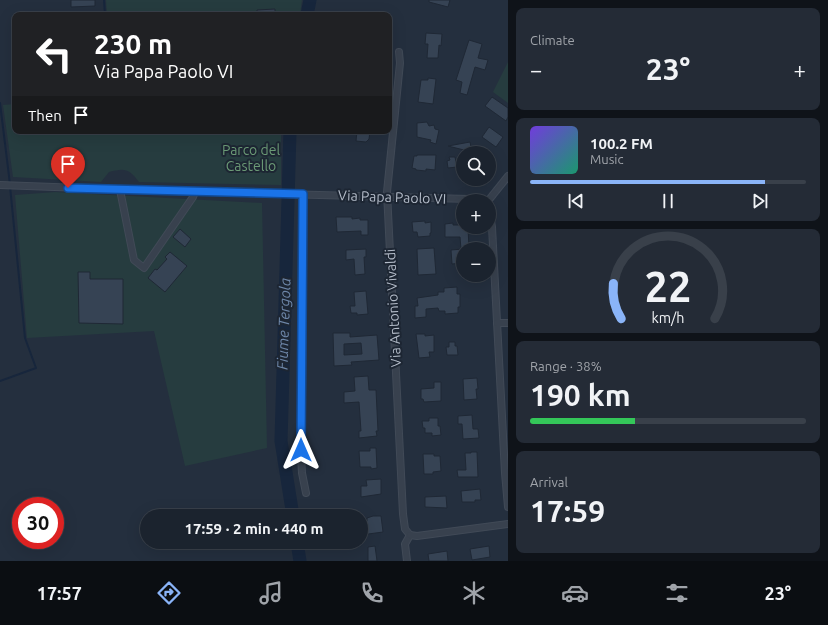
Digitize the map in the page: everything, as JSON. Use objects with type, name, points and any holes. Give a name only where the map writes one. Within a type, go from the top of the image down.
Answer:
[{"type":"street","name":"Via Antonio Vivaldi","points":[[399,52],[399,83],[388,196],[403,514],[405,529],[410,535]]},
{"type":"street","points":[[494,194],[508,176]]},
{"type":"street","points":[[3,185],[195,192],[144,268],[134,260],[120,190]]},
{"type":"street","name":"Via Papa Paolo VI","points":[[195,192],[456,198]]},
{"type":"street","points":[[303,194],[302,401],[300,439],[302,473],[306,493]]},
{"type":"street","points":[[492,234],[508,507]]},
{"type":"street","points":[[497,323],[508,323]]},
{"type":"street","points":[[407,561],[406,544],[410,535],[418,536],[508,524]]},
{"type":"green space","points":[[106,0],[302,0],[300,12],[107,12]]},
{"type":"green space","points":[[508,62],[508,103],[493,92]]},
{"type":"green space","name":"Parco del Castello","points":[[12,104],[12,134],[281,134],[281,185],[139,182],[126,170],[109,172],[101,182],[13,177],[3,105]]},
{"type":"green space","points":[[55,192],[262,203],[267,448],[185,466],[154,331],[27,338],[15,195]]},
{"type":"building","points":[[71,0],[95,0],[95,6],[71,7]]},
{"type":"building","points":[[429,0],[450,0],[448,7],[429,2]]},
{"type":"building","points":[[275,9],[275,12],[257,12],[257,10]]},
{"type":"building","points":[[426,33],[442,34],[438,58],[427,58],[428,44],[425,44]]},
{"type":"building","points":[[469,40],[482,44],[478,58],[488,60],[485,70],[475,67],[467,95],[460,93],[462,82],[456,80]]},
{"type":"building","points":[[428,78],[436,79],[433,104],[418,102],[421,80],[428,80]]},
{"type":"building","points":[[492,97],[508,108],[508,117],[506,121],[485,106]]},
{"type":"building","points":[[427,122],[429,126],[434,125],[435,129],[439,130],[436,144],[430,142],[431,140],[417,137],[417,123]]},
{"type":"building","points":[[489,127],[503,137],[496,147],[482,137]]},
{"type":"building","points":[[357,134],[370,134],[369,139],[366,142],[356,141]]},
{"type":"building","points":[[470,142],[471,146],[456,146],[456,148],[448,146]]},
{"type":"building","points":[[436,155],[435,170],[426,169],[426,171],[412,168],[414,156]]},
{"type":"building","points":[[449,157],[455,157],[456,167],[448,168],[447,161],[450,160]]},
{"type":"building","points":[[336,217],[352,217],[352,219],[360,218],[360,220],[368,220],[368,235],[361,235],[361,231],[337,232]]},
{"type":"building","points":[[425,221],[425,223],[431,222],[430,236],[418,237],[417,232],[413,232],[412,222]]},
{"type":"building","points":[[453,223],[453,225],[456,225],[456,234],[468,234],[469,242],[460,242],[460,237],[445,237],[445,224]]},
{"type":"building","points":[[180,229],[191,239],[185,247],[173,237]]},
{"type":"building","points":[[434,248],[436,274],[418,275],[417,249]]},
{"type":"building","points":[[366,249],[366,257],[364,257],[365,274],[355,275],[354,259],[346,260],[346,250]]},
{"type":"building","points":[[451,250],[456,250],[456,264],[452,264]]},
{"type":"building","points":[[170,252],[187,266],[165,292],[148,278],[155,269],[157,270],[167,259],[165,257]]},
{"type":"building","points":[[78,272],[90,272],[90,279],[123,279],[123,324],[79,323]]},
{"type":"building","points":[[457,287],[457,294],[460,294],[460,307],[458,307],[458,313],[445,314],[445,311],[439,311],[438,308],[426,309],[426,317],[415,318],[415,306],[418,306],[417,298],[438,295],[438,292],[444,292],[444,288]]},
{"type":"building","points":[[366,291],[368,314],[357,315],[357,313],[351,313],[350,306],[355,306],[354,292]]},
{"type":"building","points":[[333,333],[350,333],[350,337],[377,335],[379,360],[351,362],[352,365],[334,366]],"holes":[[[361,343],[362,354],[344,355],[344,344]]]},
{"type":"building","points":[[416,334],[425,334],[425,336],[434,335],[434,352],[429,352],[430,357],[419,358]]},
{"type":"building","points":[[449,342],[455,342],[458,355],[447,355],[446,347],[449,347]]},
{"type":"building","points":[[368,376],[369,390],[376,390],[378,431],[376,431],[377,436],[359,438],[359,431],[361,431],[359,402],[344,403],[344,392],[355,391],[354,377]]},
{"type":"building","points":[[477,378],[477,399],[464,400],[463,379]]},
{"type":"building","points":[[434,382],[441,382],[441,401],[424,402],[423,399],[421,399],[421,389],[434,388]]},
{"type":"building","points":[[472,415],[473,429],[478,429],[479,438],[463,439],[462,424],[458,424],[458,416]]},
{"type":"building","points":[[429,418],[438,418],[438,426],[440,426],[441,435],[432,436],[432,433],[425,433],[425,428],[423,428],[422,421],[429,421]]},
{"type":"building","points":[[370,448],[376,448],[377,468],[371,469],[371,467],[360,467],[359,451],[370,451]]},
{"type":"building","points":[[477,452],[478,477],[458,477],[457,470],[466,470],[465,453]]},
{"type":"building","points":[[423,454],[434,454],[434,456],[440,456],[441,471],[433,472],[433,474],[424,474]]},
{"type":"building","points":[[381,479],[381,494],[361,497],[361,486],[367,486],[366,480]]},
{"type":"building","points":[[480,489],[481,500],[475,500],[475,502],[462,502],[461,491]]},
{"type":"building","points":[[446,496],[447,508],[425,507],[425,497]]},
{"type":"building","points":[[381,516],[383,532],[368,534],[368,518]]},
{"type":"building","points":[[375,546],[377,561],[368,561],[368,547]]},
{"type":"building","points":[[489,546],[490,557],[472,560],[470,549]]},
{"type":"building","points":[[447,551],[448,561],[429,561],[428,554]]},
{"type":"waterway","points":[[104,0],[105,12]]},
{"type":"waterway","name":"Fiume Tergola","points":[[308,12],[310,0]]},
{"type":"waterway","points":[[0,103],[9,176],[25,338],[36,368],[0,381]]},
{"type":"waterway","name":"Fiume Tergola","points":[[290,134],[281,441],[292,509]]},
{"type":"waterway","name":"Fiume Tergola","points":[[298,549],[300,561]]},
{"type":"route","points":[[68,188],[303,194],[301,450]]}]
